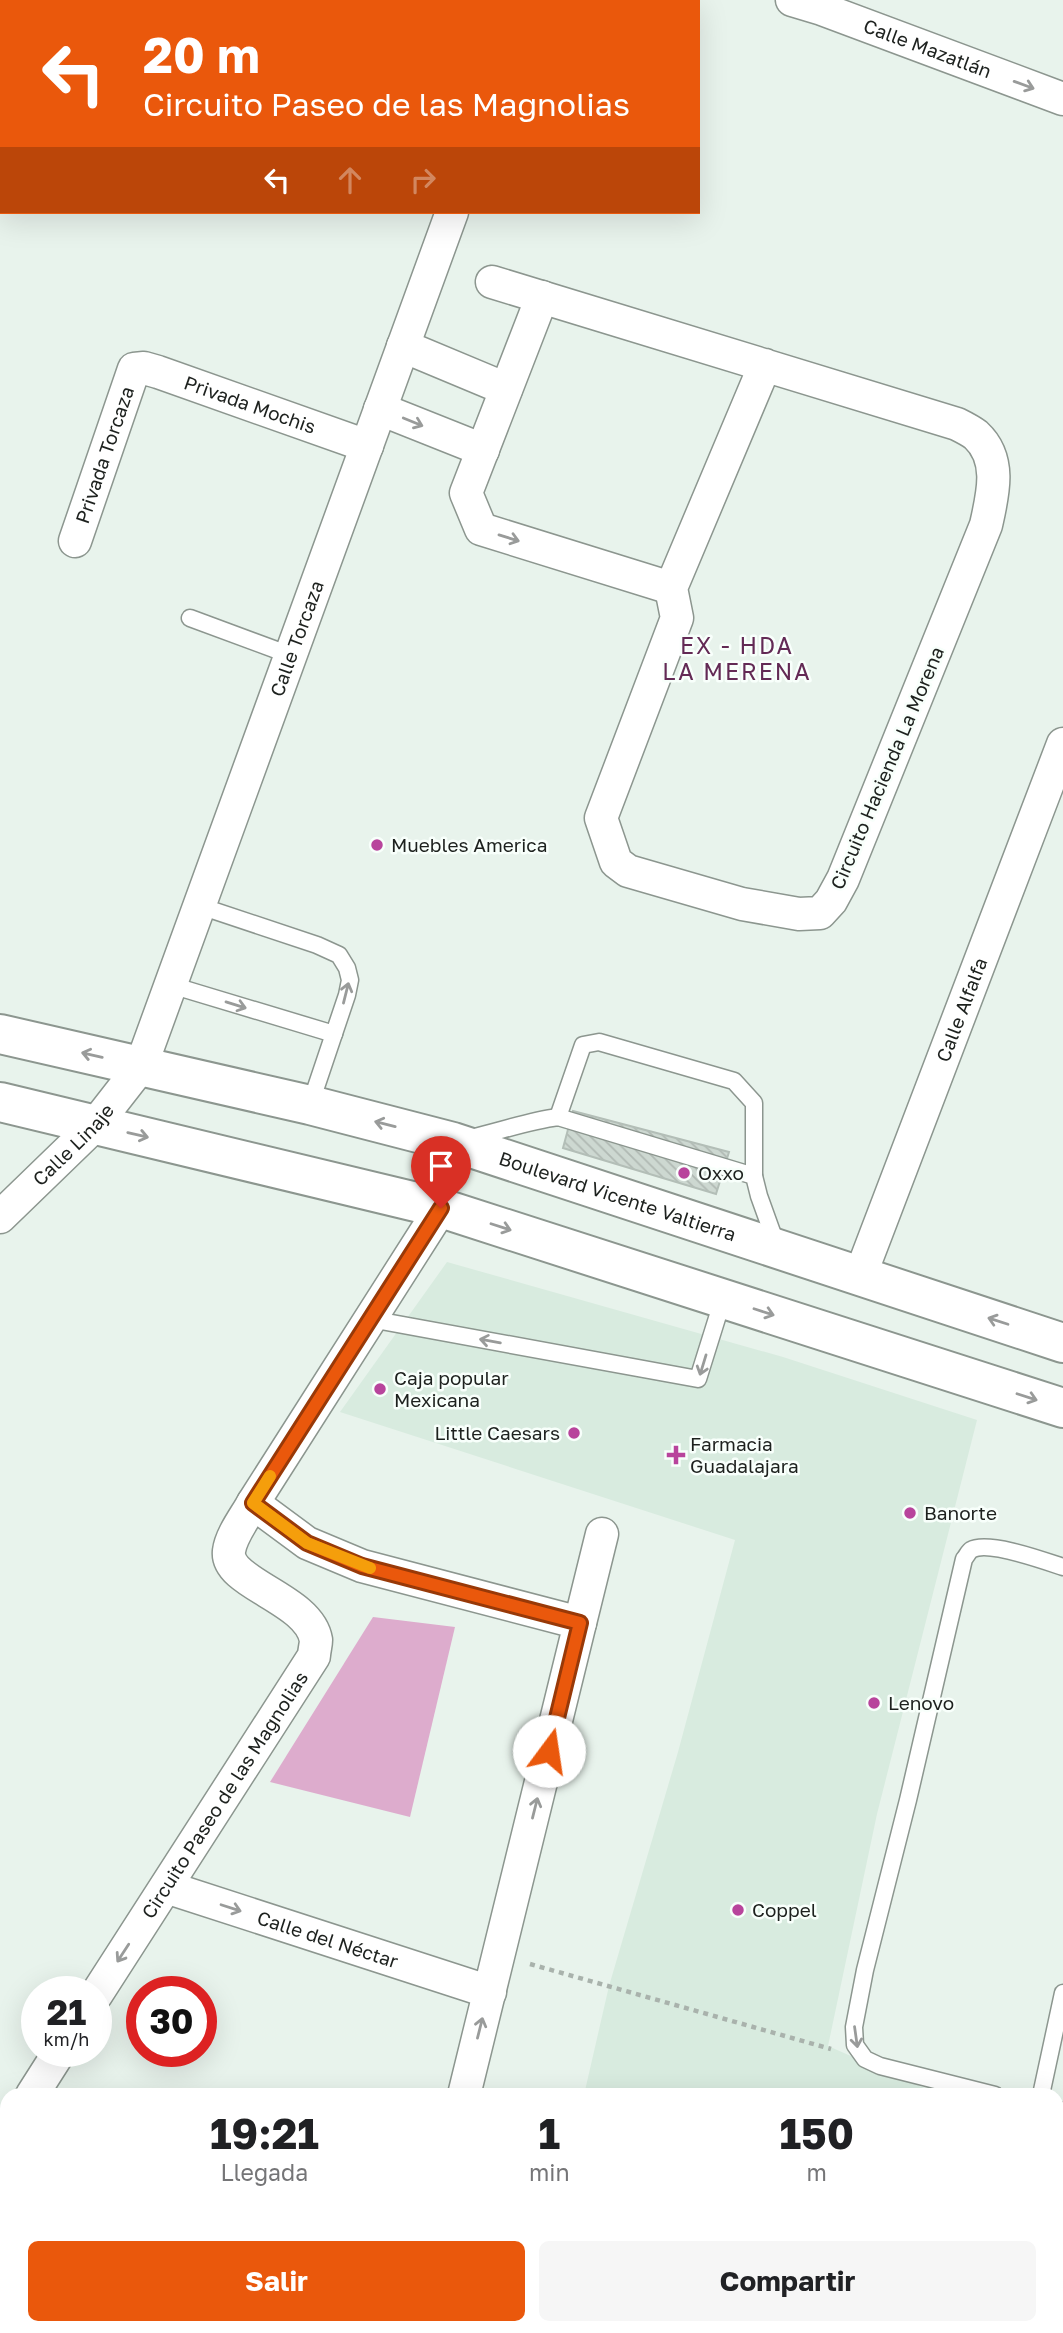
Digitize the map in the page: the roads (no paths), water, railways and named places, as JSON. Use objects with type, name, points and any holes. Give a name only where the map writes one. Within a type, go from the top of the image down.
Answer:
[{"type":"main road","name":"Boulevard Vicente Valtierra","points":[[0,1034],[310,1105],[453,1142],[1063,1343]]},
{"type":"main road","points":[[0,1102],[441,1208],[1063,1408]]},
{"type":"street","name":"Calle Mazatlán","points":[[792,0],[824,5],[1063,99]]},
{"type":"street","name":"Calle Torcaza","points":[[141,1066],[451,214]]},
{"type":"street","name":"Circuito Hacienda La Morena","points":[[492,282],[957,424],[977,436],[993,461],[993,490],[986,525],[843,879],[831,901],[820,913],[799,914],[742,904],[642,877],[615,862],[601,818],[677,618],[671,588]]},
{"type":"street","points":[[542,297],[466,493],[481,530],[671,588],[765,365]]},
{"type":"street","points":[[403,346],[506,389]]},
{"type":"street","name":"Privada Mochis","points":[[134,369],[151,370],[367,446]]},
{"type":"street","name":"Privada Torcaza","points":[[75,541],[134,369]]},
{"type":"street","points":[[380,409],[483,450]]},
{"type":"street","name":"Calle Alfalfa","points":[[860,1276],[1063,744]]},
{"type":"street","name":"Calle Linaje","points":[[0,1217],[95,1125],[141,1066]]},
{"type":"street","name":"Circuito Paseo de las Magnolias","points":[[108,1976],[314,1656],[316,1639],[309,1625],[294,1607],[237,1572],[230,1562],[229,1551],[253,1503],[441,1208]]},
{"type":"street","points":[[253,1503],[307,1543],[362,1566],[580,1623]]},
{"type":"street","points":[[466,2088],[602,1534]]},
{"type":"street","name":"Calle del Néctar","points":[[166,1886],[489,1992]]},
{"type":"street","points":[[36,2088],[50,2067]]},
{"type":"lane","points":[[190,618],[290,655]]},
{"type":"lane","points":[[200,906],[317,945],[339,955],[347,968],[350,980],[310,1105]]},
{"type":"lane","points":[[171,985],[334,1034]]},
{"type":"lane","points":[[558,1117],[583,1045],[599,1042],[734,1081],[754,1103],[754,1176],[778,1249]]},
{"type":"lane","points":[[453,1142],[519,1127],[539,1119],[558,1117],[754,1176]]},
{"type":"lane","points":[[370,1319],[698,1380],[723,1299]]},
{"type":"lane","points":[[967,2088],[880,2066],[865,2059],[855,2045],[854,2026],[865,1970],[964,1559],[970,1550],[998,1549],[1063,1567]]},
{"type":"lane","points":[[1043,2088],[1063,1993]]},
{"type":"place","name":"Muebles America","points":[[377,845]]},
{"type":"place","name":"Oxxo","points":[[684,1173]]},
{"type":"place","name":"Caja popular Mexicana","points":[[380,1389]]},
{"type":"place","name":"Little Caesars","points":[[574,1433]]},
{"type":"place","name":"Farmacia Guadalajara","points":[[676,1455]]},
{"type":"place","name":"Banorte","points":[[910,1513]]},
{"type":"place","name":"Lenovo","points":[[874,1703]]},
{"type":"place","name":"Coppel","points":[[738,1910]]},
{"type":"district","name":"EX - HDA LA MERENA","points":[[737,659]]}]
